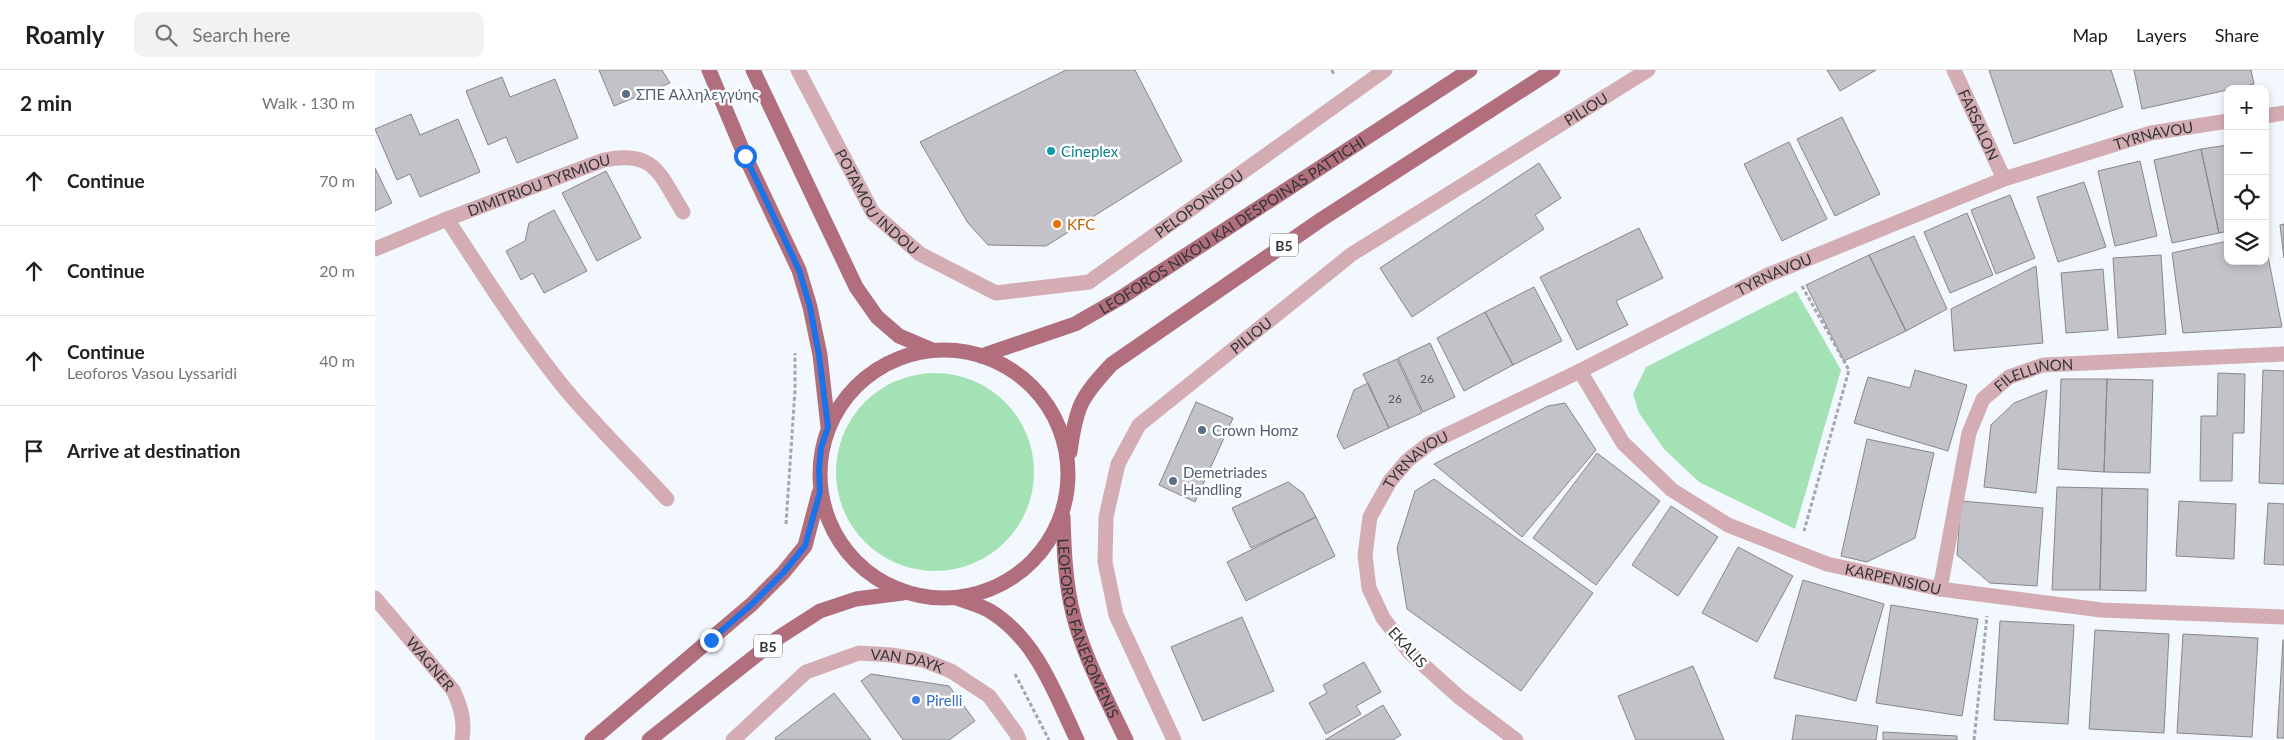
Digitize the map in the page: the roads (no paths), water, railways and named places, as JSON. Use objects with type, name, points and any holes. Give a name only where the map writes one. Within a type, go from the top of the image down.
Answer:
[{"type":"main road","points":[[709,70],[745,156],[799,270],[810,307],[819,355],[828,427]]},
{"type":"main road","points":[[753,70],[856,287],[877,317],[899,336],[932,350]]},
{"type":"main road","name":"LEOFOROS NIKOU KAI DESPOINAS PATTICHI","points":[[981,356],[1075,324],[1091,315],[1469,70]]},
{"type":"main road","name":"B5","points":[[1068,464],[1063,439],[1054,417],[1041,396],[1024,379],[1004,366],[981,356],[957,351],[932,350],[905,356],[881,367],[859,383],[841,404],[828,427],[820,463],[820,492],[825,515],[849,555],[866,571],[885,584],[907,593],[931,598],[956,598],[979,594],[1002,584],[1022,571],[1040,554],[1053,534],[1063,513],[1068,488],[1068,464],[1075,419],[1087,392],[1112,364],[1322,219],[1553,70]]},
{"type":"main road","name":"B5","points":[[592,740],[752,604],[783,573],[805,546],[820,492]]},
{"type":"main road","name":"LEOFOROS FANEROMENIS","points":[[1063,513],[1065,563],[1071,606],[1088,658],[1126,740]]},
{"type":"main road","name":"B5","points":[[649,740],[778,638],[820,611],[856,599],[907,593]]},
{"type":"main road","points":[[956,598],[989,611],[1021,637],[1045,671],[1077,740]]},
{"type":"street","name":"POTAMOU INDOU","points":[[798,70],[873,213],[920,254],[996,293]]},
{"type":"street","name":"PELOPONISOU","points":[[996,293],[1089,282],[1385,70]]},
{"type":"street","name":"PILIOU","points":[[1174,740],[1116,615],[1105,562],[1106,517],[1118,464],[1139,425],[1352,254],[1648,70]]},
{"type":"street","name":"FARSALON","points":[[1954,70],[2004,179]]},
{"type":"street","points":[[2269,115],[2284,113]]},
{"type":"street","name":"TYRNAVOU","points":[[1370,517],[1390,481],[1408,460],[1430,442],[1580,371],[1768,274],[2004,179],[2151,133],[2224,122]]},
{"type":"street","name":"DIMITRIOU TYRMIOU","points":[[375,249],[447,218],[604,160],[622,156],[637,158],[653,165],[683,212]]},
{"type":"street","points":[[447,218],[509,315],[568,392],[667,499]]},
{"type":"street","name":"FILELLINON","points":[[1941,589],[1969,433],[1983,399],[2009,377],[2043,365],[2284,354]]},
{"type":"street","name":"KARPENISIOU","points":[[1580,371],[1623,443],[1672,490],[1728,525],[1827,564],[1941,589],[2101,610],[2284,617]]},
{"type":"street","name":"EKALIS","points":[[1370,517],[1365,555],[1369,588],[1383,618],[1409,652],[1459,697],[1516,740]]},
{"type":"street","name":"WAGNER","points":[[375,598],[453,690],[460,704],[464,719],[462,740]]},
{"type":"street","name":"VAN DAYK","points":[[733,740],[806,672],[859,653],[923,660],[951,671],[989,696],[1019,740]]},
{"type":"place","name":"ΣΠΕ Αλληλεγγύης","points":[[626,94]]},
{"type":"place","name":"Cineplex","points":[[1051,151]]},
{"type":"place","name":"KFC","points":[[1057,224]]},
{"type":"place","name":"Crown Homz","points":[[1202,430]]},
{"type":"place","name":"Demetriades Handling","points":[[1173,481]]},
{"type":"place","name":"Pirelli","points":[[916,700]]}]
